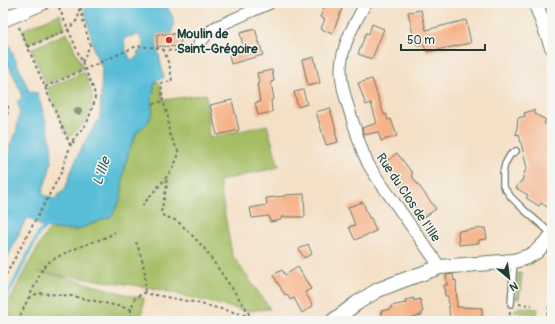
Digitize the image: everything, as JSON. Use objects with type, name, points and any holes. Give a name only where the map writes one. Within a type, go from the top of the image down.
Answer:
[{"type":"street","points":[[11,20],[42,3]]},
{"type":"street","points":[[199,44],[207,34],[216,27],[270,3]]},
{"type":"street","name":"Rue du Clos de l'Ille","points":[[366,3],[351,30],[345,45],[341,71],[346,97],[356,132],[366,159],[375,175],[440,267]]},
{"type":"street","points":[[538,3],[537,7],[552,47]]},
{"type":"street","points":[[333,321],[357,303],[378,290],[440,267],[514,261],[527,257],[541,247],[552,235]]},
{"type":"lane","points":[[516,151],[510,155],[505,164],[502,173],[503,186],[523,209],[552,235]]},
{"type":"lane","points":[[511,304],[514,261]]},
{"type":"path","points":[[3,280],[50,196],[61,173],[70,145],[87,123],[94,103],[94,90],[57,3]]},
{"type":"path","points":[[28,47],[68,30],[78,19],[80,4]]},
{"type":"path","points":[[80,4],[90,45],[82,63]]},
{"type":"path","points":[[11,20],[28,47],[70,145]]},
{"type":"path","points":[[45,87],[138,46],[177,51],[195,47],[199,44]]},
{"type":"path","points":[[142,206],[166,178],[177,160],[179,153],[169,133],[168,117],[163,101],[162,83],[172,81],[170,68],[164,50]]},
{"type":"path","points":[[3,95],[8,106],[6,134],[3,139]]},
{"type":"path","points":[[153,104],[163,101]]},
{"type":"path","points":[[72,141],[76,144]]},
{"type":"path","points":[[166,178],[167,185],[161,214],[177,221],[199,243],[245,307],[249,315]]},
{"type":"path","points":[[18,321],[24,306],[42,273],[43,268],[48,263],[60,255],[109,236],[115,232]]},
{"type":"path","points":[[136,242],[145,277],[144,293]]},
{"type":"path","points":[[29,298],[38,293],[73,296],[131,309]]},
{"type":"path","points":[[131,321],[131,309],[135,298],[144,293],[193,302],[269,321]]},
{"type":"path","points":[[546,321],[549,306]]},
{"type":"green space","points":[[60,14],[65,28],[28,44],[22,30]]},
{"type":"green space","points":[[67,33],[83,68],[46,84],[31,49]]},
{"type":"green space","points":[[84,72],[92,93],[92,102],[85,122],[69,138],[47,88]]},
{"type":"green space","points":[[155,82],[159,82],[164,100],[206,94],[209,138],[267,125],[279,167],[219,181],[232,255],[270,309],[246,311],[148,287],[53,274],[144,298],[141,321],[3,321],[3,314],[25,270],[45,235],[51,229],[76,230],[112,216],[121,198],[123,175],[129,150],[137,132],[147,124],[153,112],[151,103]]},
{"type":"green space","points":[[518,273],[522,274],[519,299],[516,299]]},
{"type":"green space","points":[[519,307],[538,309],[537,315],[514,312],[514,310]]},
{"type":"water","name":"L'Ille","points":[[85,3],[165,3],[173,18],[174,25],[171,34],[157,34],[157,46],[164,78],[158,79],[155,82],[151,103],[153,112],[147,124],[137,132],[129,150],[123,175],[121,198],[112,216],[76,230],[42,227],[29,218],[24,223],[3,267],[3,158],[6,158],[12,148],[9,146],[16,134],[20,110],[17,101],[20,100],[22,94],[3,52],[3,31],[29,91],[35,93],[37,92],[48,128],[52,156],[42,194],[54,199],[65,189],[79,153],[100,118],[102,68],[95,53],[85,11]],"holes":[[[140,35],[141,40],[144,41],[143,49],[138,52],[138,56],[133,60],[130,59],[125,45],[126,37]]]},
{"type":"building","points":[[326,3],[342,9],[332,34],[321,29],[325,19],[320,17]]},
{"type":"building","points":[[421,10],[426,30],[466,20],[471,43],[427,52],[423,44],[417,46],[408,12]]},
{"type":"building","points":[[372,24],[384,29],[372,59],[358,54],[366,33],[369,34]]},
{"type":"building","points":[[255,29],[263,55],[231,64],[229,55],[244,50],[240,33]]},
{"type":"building","name":"Moulin de Saint-Grégoire","points":[[157,34],[181,34],[180,47],[157,46]]},
{"type":"building","points":[[314,57],[320,83],[308,86],[302,60]]},
{"type":"building","points":[[272,70],[274,81],[271,82],[274,99],[271,100],[272,112],[258,115],[255,103],[260,102],[257,73]]},
{"type":"building","points":[[372,79],[384,115],[386,114],[388,120],[391,119],[397,136],[381,141],[378,132],[364,135],[362,128],[377,123],[371,103],[366,105],[358,83]]},
{"type":"building","points":[[303,90],[307,104],[298,107],[294,92]]},
{"type":"building","points":[[232,100],[239,130],[217,135],[210,105]]},
{"type":"building","points":[[330,108],[338,142],[326,145],[316,112]]},
{"type":"building","points":[[534,110],[535,114],[546,120],[544,123],[552,128],[550,133],[552,140],[552,200],[547,207],[541,203],[539,206],[526,198],[528,195],[516,188],[522,181],[527,168],[519,134],[516,135],[518,118],[525,116],[524,113]]},
{"type":"building","points":[[397,153],[436,209],[423,218],[392,176],[394,174],[386,162]]},
{"type":"building","points":[[304,194],[305,217],[281,217],[281,220],[270,222],[269,216],[252,218],[250,208],[267,205],[266,198]]},
{"type":"building","points":[[363,202],[376,231],[355,240],[349,227],[355,225],[348,207]]},
{"type":"building","points":[[485,228],[487,239],[479,240],[479,243],[459,245],[458,231]]},
{"type":"building","points":[[308,244],[312,254],[304,258],[299,249]]},
{"type":"building","points":[[298,267],[311,289],[305,292],[313,306],[302,313],[294,298],[290,300],[287,294],[285,295],[273,275],[282,270],[285,275]]},
{"type":"building","points":[[453,274],[454,281],[456,280],[457,307],[482,308],[482,321],[450,321],[448,296],[445,296],[444,285],[447,285],[446,275]]},
{"type":"building","points":[[414,298],[414,301],[420,299],[423,312],[422,315],[404,319],[404,321],[384,321],[381,311],[391,309],[391,306],[406,303],[405,300]]},
{"type":"waterway","points":[[3,304],[39,233],[47,225]]},
{"type":"place","name":"Moulin de Saint-Grégoire","points":[[169,40]]}]
